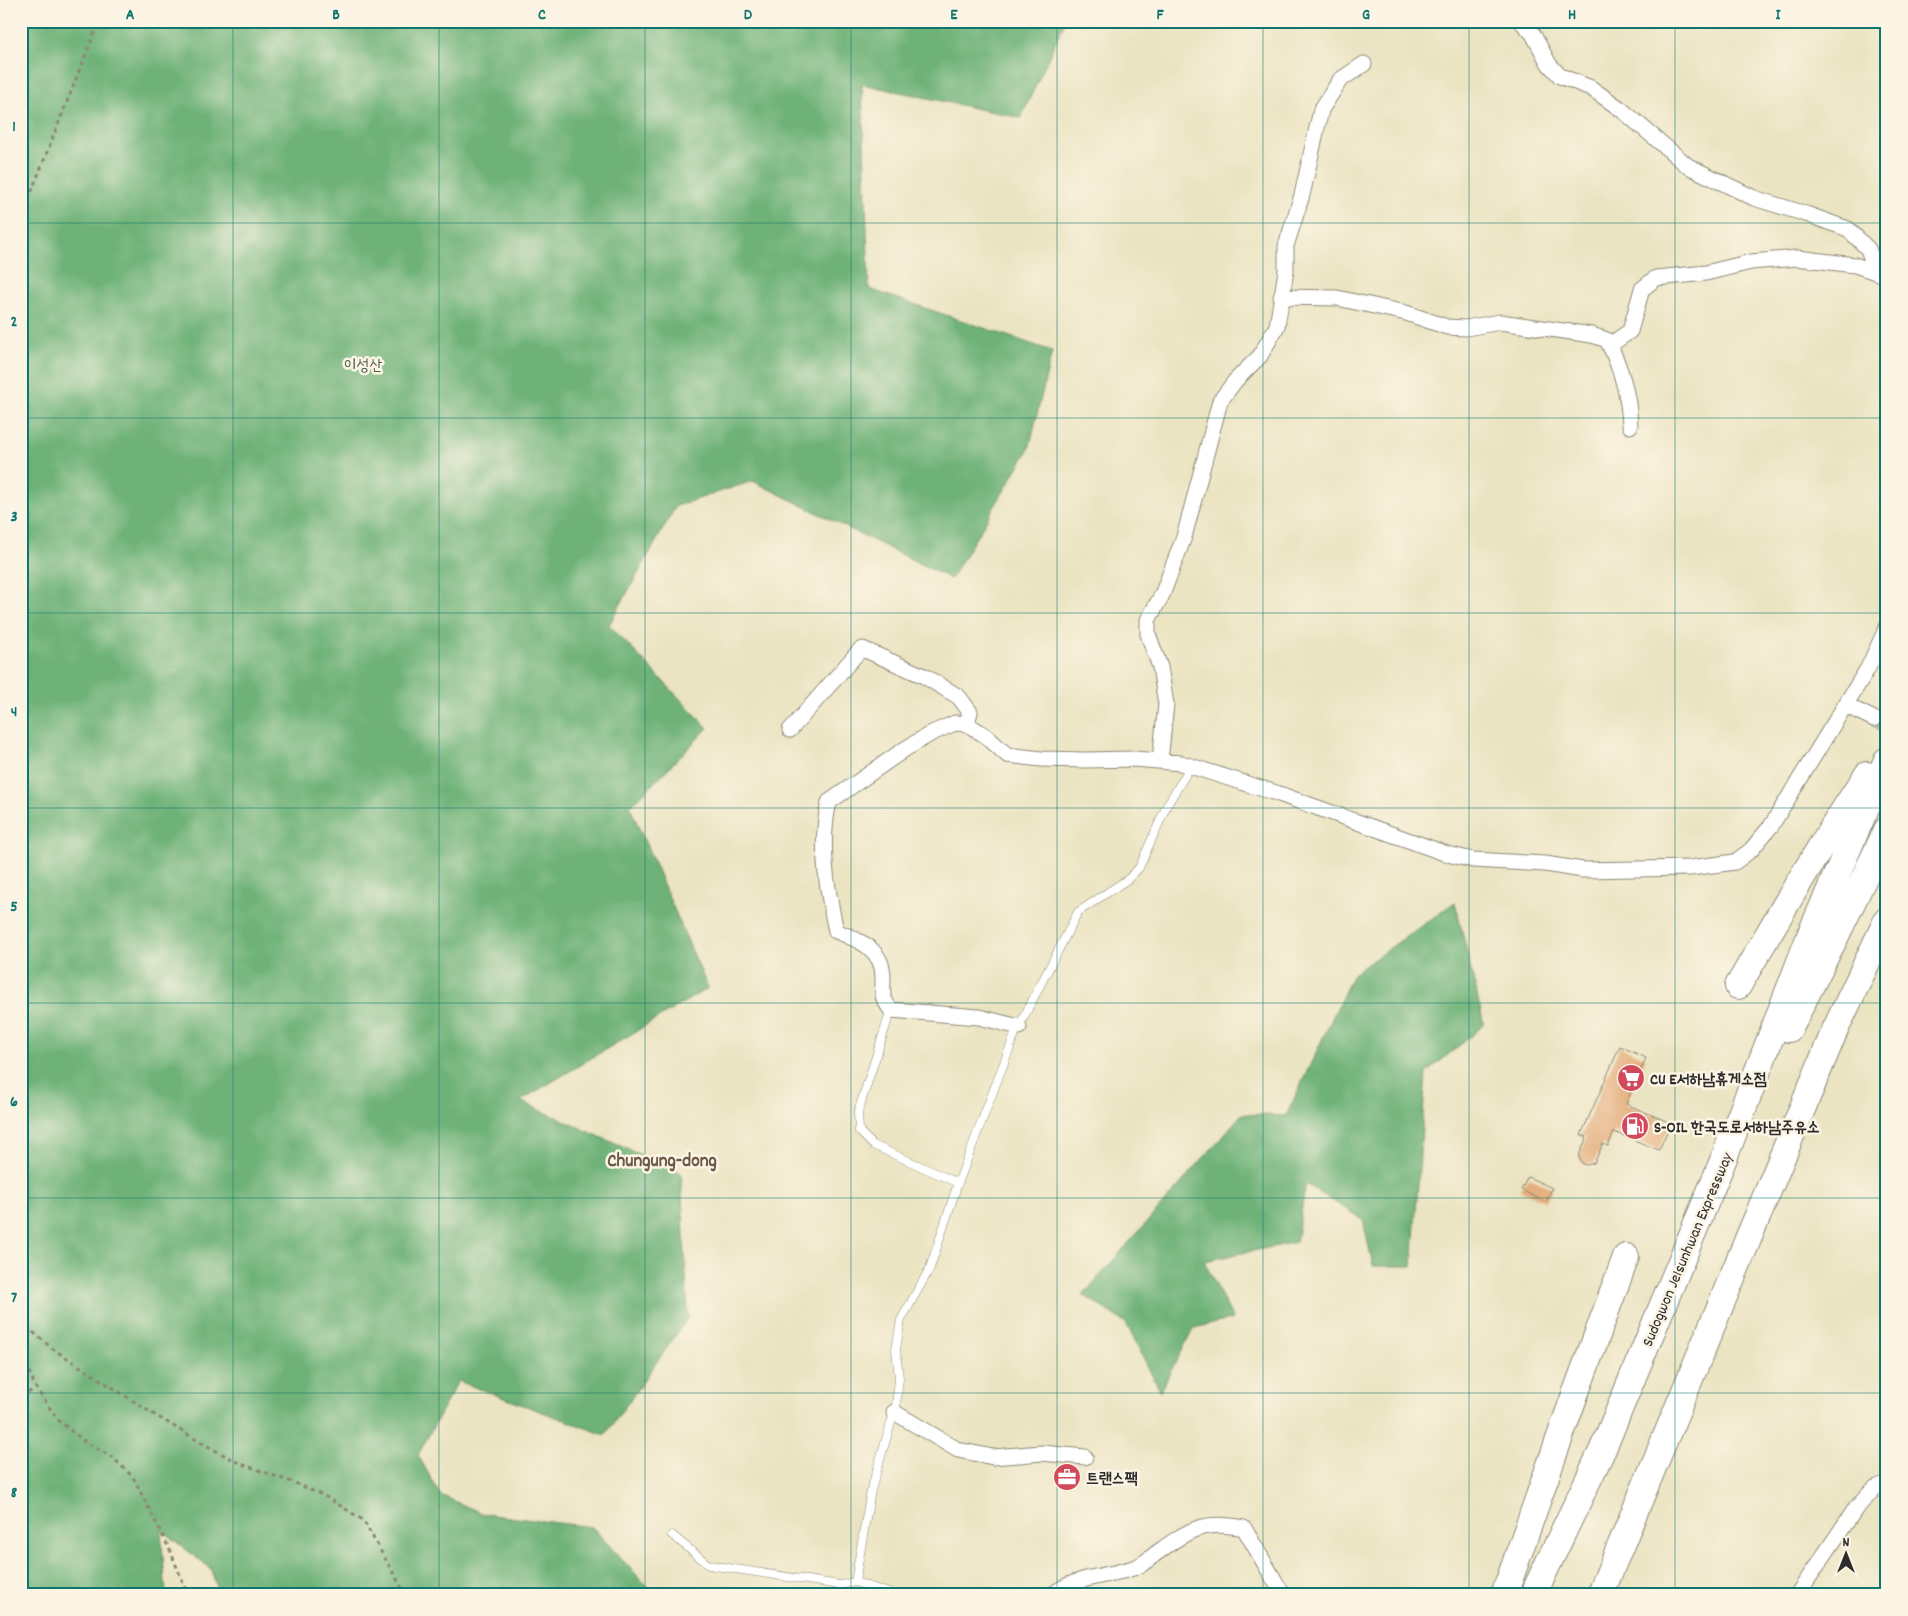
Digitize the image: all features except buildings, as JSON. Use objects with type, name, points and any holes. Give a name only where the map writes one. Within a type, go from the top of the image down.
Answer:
[{"type":"highway","points":[[1738,986],[1836,820],[1887,745]]},
{"type":"highway","name":"Sudogwon Je1sunhwan Expressway","points":[[1533,1595],[1602,1451],[1724,1158],[1811,933],[1887,760]]},
{"type":"highway","points":[[1724,1158],[1887,830]]},
{"type":"highway","points":[[1600,1595],[1835,1030],[1887,920]]},
{"type":"highway","points":[[1504,1595],[1626,1257]]},
{"type":"street","points":[[1521,21],[1533,34],[1549,64],[1560,76],[1591,88],[1622,110],[1688,166],[1754,198],[1848,229],[1868,249],[1881,274]]},
{"type":"street","points":[[1160,761],[1166,704],[1160,667],[1148,634],[1148,620],[1162,595],[1184,537],[1220,402],[1235,380],[1260,356],[1277,326],[1286,272],[1286,246],[1302,195],[1321,110],[1340,80],[1364,64]]},
{"type":"street","points":[[1610,345],[1630,331],[1642,289],[1656,278],[1706,273],[1751,262],[1798,258],[1855,265],[1881,274]]},
{"type":"street","points":[[1282,297],[1337,298],[1406,313],[1448,327],[1466,328],[1500,322],[1600,337],[1607,340],[1616,357],[1629,405],[1630,426]]},
{"type":"street","points":[[1019,1027],[979,1017],[891,1010],[882,998],[883,975],[879,957],[864,942],[836,931],[828,892],[825,847],[824,820],[829,802],[932,733],[955,723],[967,724],[986,736],[1007,755],[1041,759],[1135,758],[1181,762],[1447,854],[1473,860],[1545,864],[1584,870],[1690,868],[1735,862],[1752,850],[1771,826],[1868,668],[1887,627]]},
{"type":"street","points":[[790,730],[860,650],[863,649],[924,676],[959,697],[970,712],[967,724]]},
{"type":"street","points":[[1845,705],[1874,719]]},
{"type":"street","points":[[894,1412],[958,1450],[993,1457],[1042,1453],[1085,1457]]},
{"type":"street","points":[[1797,1595],[1856,1508],[1875,1488],[1887,1483]]},
{"type":"street","points":[[1052,1595],[1063,1586],[1138,1567],[1184,1533],[1222,1524],[1244,1528],[1283,1595]]},
{"type":"lane","points":[[854,1582],[872,1490],[894,1412],[899,1378],[896,1349],[902,1320],[930,1268],[958,1183],[1019,1027],[1078,912],[1128,879],[1138,868],[1167,805],[1191,766]]},
{"type":"lane","points":[[891,1010],[858,1112],[859,1131],[873,1144],[958,1183]]},
{"type":"lane","points":[[672,1535],[709,1565],[840,1585],[854,1582],[895,1595]]},
{"type":"path","points":[[21,203],[29,198],[99,21]]},
{"type":"path","points":[[21,1322],[53,1349],[200,1442],[239,1463],[300,1485],[328,1498],[363,1520],[406,1595]]},
{"type":"path","points":[[21,1344],[33,1332]]},
{"type":"path","points":[[21,1358],[25,1362],[36,1388],[59,1421],[85,1442],[112,1457],[133,1477],[170,1550],[188,1595]]},
{"type":"path","points":[[21,1397],[36,1388]]},
{"type":"green space","name":"이성산","points":[[21,21],[1065,21],[1021,118],[862,84],[869,289],[1052,351],[1029,449],[951,579],[753,481],[676,506],[609,625],[708,728],[630,807],[708,988],[520,1101],[681,1173],[688,1318],[605,1435],[458,1381],[418,1455],[440,1495],[484,1514],[592,1527],[655,1595],[220,1595],[210,1568],[161,1530],[166,1595],[21,1595]]},
{"type":"green space","points":[[1455,902],[1484,1025],[1426,1073],[1412,1266],[1373,1266],[1363,1220],[1306,1184],[1296,1242],[1204,1261],[1233,1319],[1194,1328],[1160,1391],[1126,1323],[1083,1295],[1242,1114],[1286,1116],[1353,974]]},
{"type":"tunnel","points":[[1874,719],[1887,726]]},
{"type":"place","name":"CU E서하남휴게소점","points":[[1631,1078]]},
{"type":"place","name":"S-OIL 한국도로서하남주유소","points":[[1635,1126]]},
{"type":"place","name":"트랜스팩","points":[[1067,1477]]},
{"type":"district","name":"Chungung-dong","points":[[662,1159]]}]
